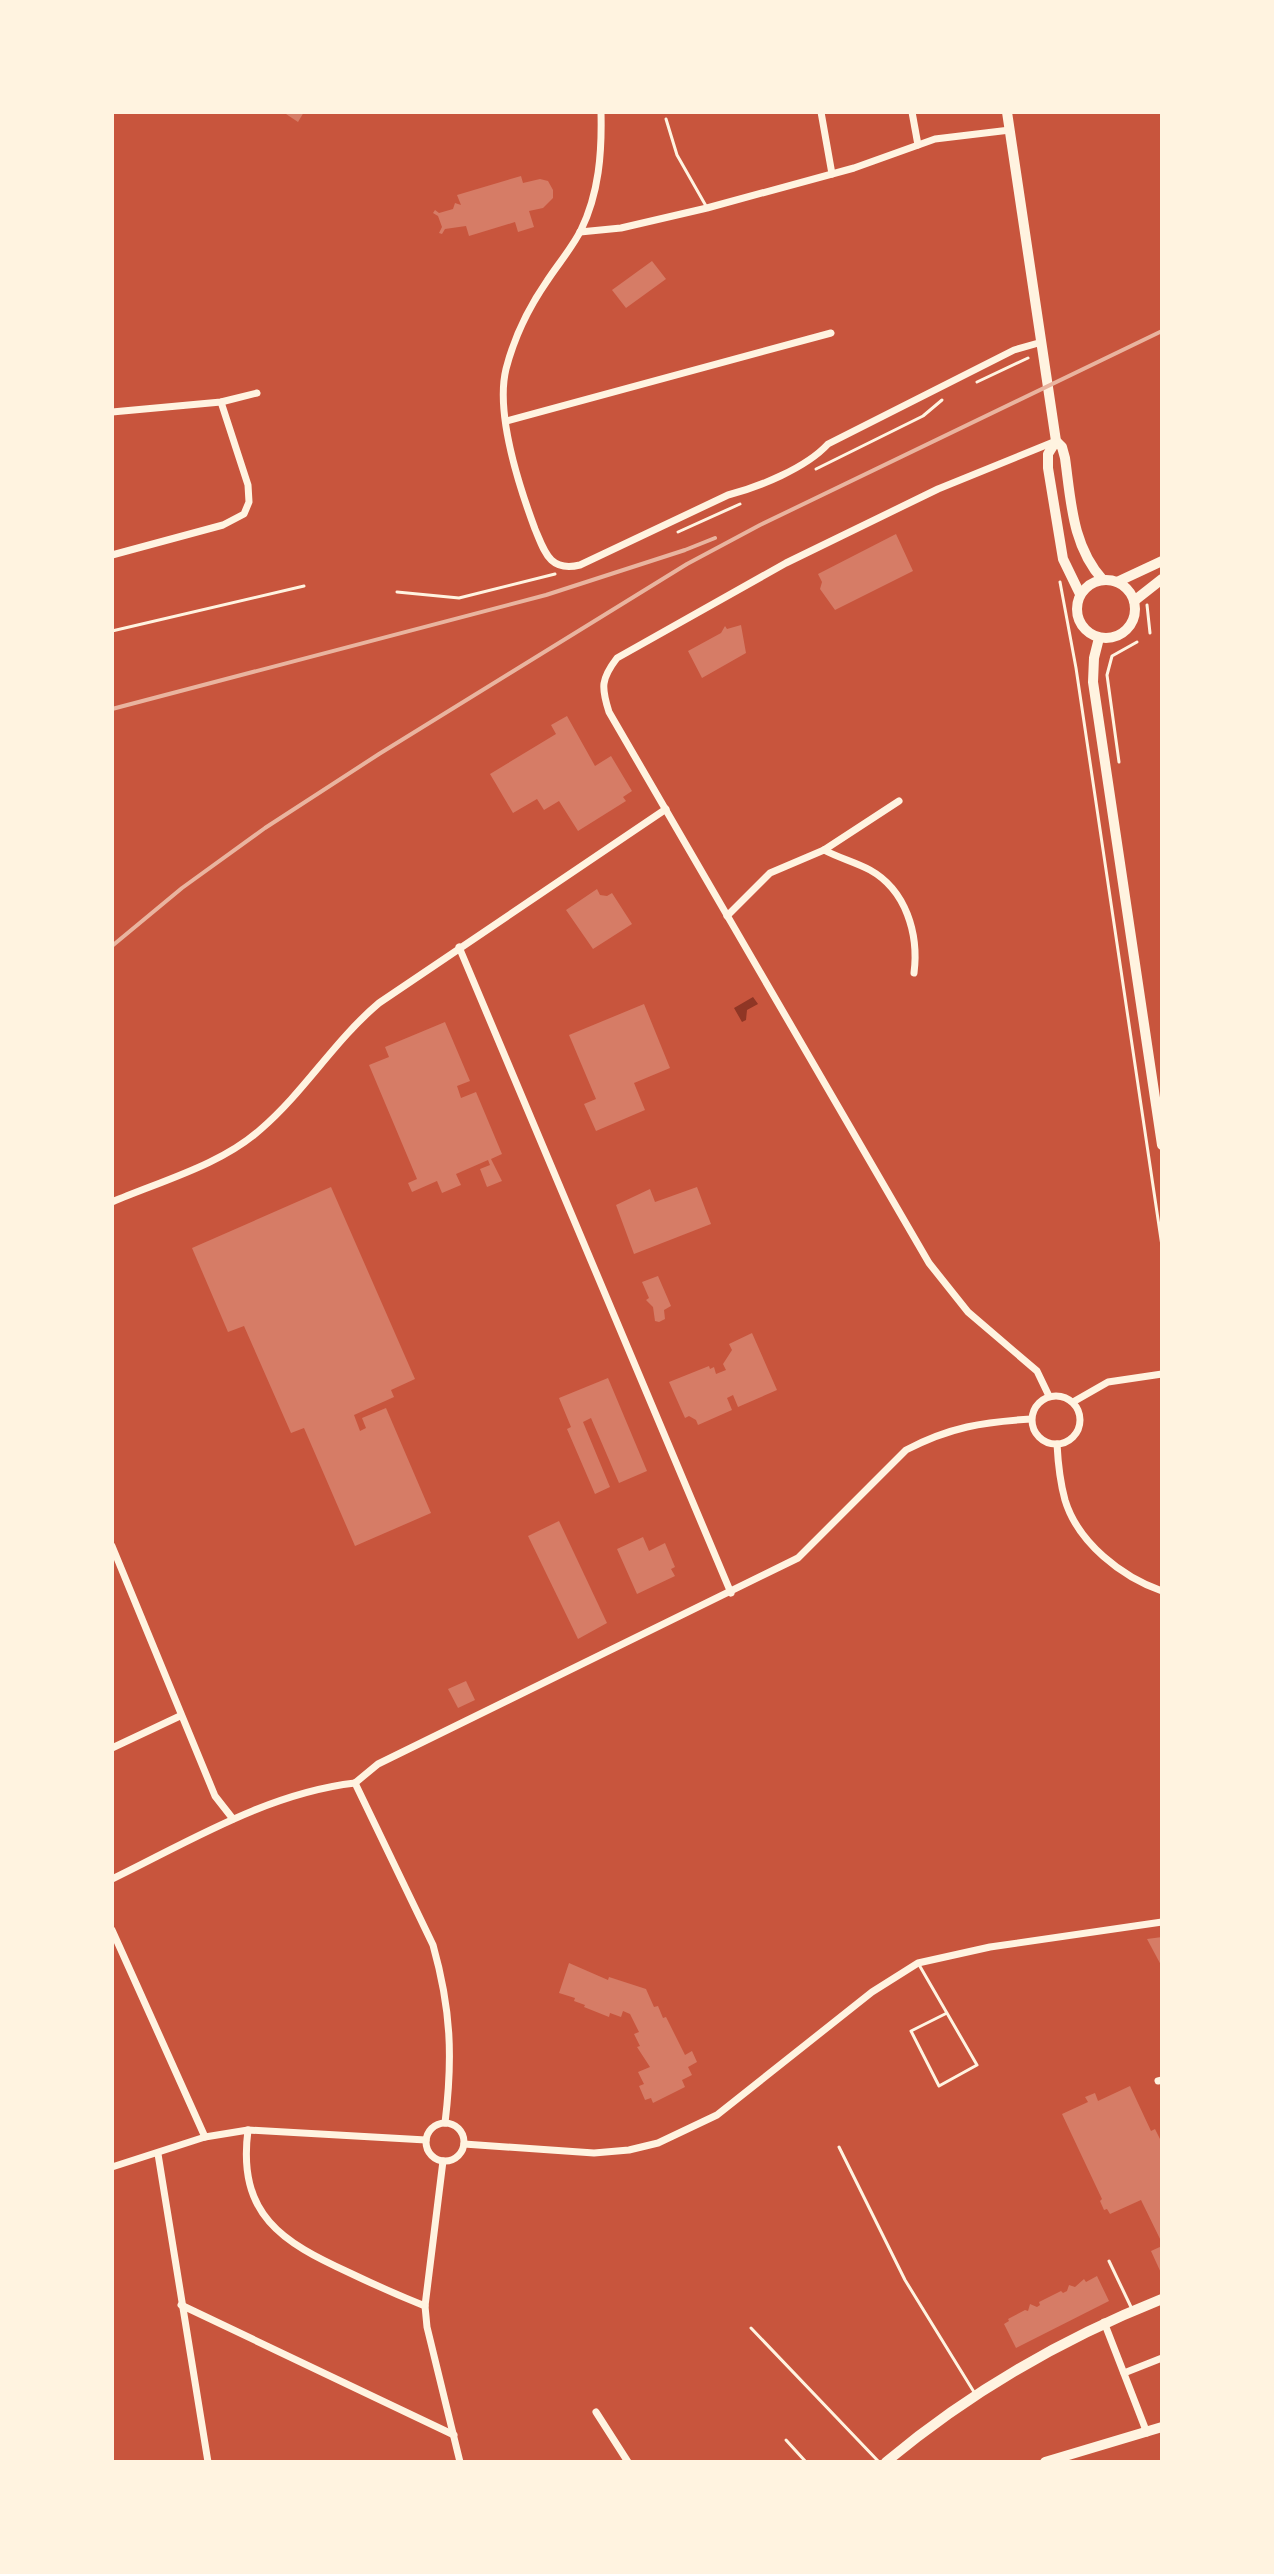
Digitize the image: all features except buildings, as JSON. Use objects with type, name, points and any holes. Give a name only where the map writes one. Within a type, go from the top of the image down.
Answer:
[{"type":"main road","points":[[1007,112],[1056,441],[1062,447],[1065,458],[1082,549],[1103,580]]},
{"type":"main road","points":[[1056,441],[1048,454],[1048,468],[1063,559],[1080,594]]},
{"type":"main road","points":[[1117,582],[1162,561]]},
{"type":"main road","points":[[1134,601],[1162,579]]},
{"type":"main road","points":[[1094,582],[1117,582],[1128,589],[1134,601],[1135,615],[1118,636],[1099,638],[1084,629],[1079,621],[1076,612],[1080,594],[1094,582]]},
{"type":"main road","points":[[1099,638],[1093,682],[1162,1145]]},
{"type":"main road","points":[[886,2462],[975,2394],[1043,2353],[1104,2322],[1162,2299]]},
{"type":"main road","points":[[1045,2462],[1162,2427]]},
{"type":"street","points":[[601,112],[602,151],[593,203],[580,232],[544,285],[519,333],[506,369],[507,421],[514,466],[548,557],[556,565],[567,568],[580,565],[728,495],[751,489],[817,456],[828,444],[1014,350],[1042,342]]},
{"type":"street","points":[[821,112],[832,174]]},
{"type":"street","points":[[912,112],[918,145]]},
{"type":"street","points":[[580,232],[621,228],[707,208],[832,174],[935,139],[1010,130]]},
{"type":"street","points":[[507,421],[831,333]]},
{"type":"street","points":[[112,412],[221,402],[257,393]]},
{"type":"street","points":[[112,555],[223,525],[244,514],[249,502],[248,485],[221,402]]},
{"type":"street","points":[[1049,1396],[1037,1371],[968,1312],[929,1263],[609,712],[602,687],[605,674],[617,658],[786,563],[938,489],[1056,441]]},
{"type":"street","points":[[727,916],[770,873],[824,850],[899,801]]},
{"type":"street","points":[[112,1202],[237,1147],[261,1129],[300,1089],[352,1026],[384,999],[666,809]]},
{"type":"street","points":[[824,850],[886,881],[904,906],[913,930],[914,973]]},
{"type":"street","points":[[459,947],[731,1593]]},
{"type":"street","points":[[1073,1402],[1108,1382],[1162,1374]]},
{"type":"street","points":[[1058,1395],[1073,1402],[1080,1417],[1077,1433],[1065,1443],[1041,1440],[1032,1427],[1031,1419],[1037,1405],[1049,1396],[1058,1395]]},
{"type":"street","points":[[112,1879],[233,1819],[293,1796],[355,1783],[378,1764],[798,1558],[906,1450],[928,1438],[973,1424],[1031,1419]]},
{"type":"street","points":[[1057,1444],[1066,1502],[1076,1524],[1121,1571],[1142,1584],[1162,1591]]},
{"type":"street","points":[[112,1546],[215,1796],[233,1819]]},
{"type":"street","points":[[112,1748],[180,1716]]},
{"type":"street","points":[[355,1783],[433,1945],[440,1969],[449,2017],[451,2057],[445,2123]]},
{"type":"street","points":[[464,2144],[594,2153],[629,2150],[658,2143],[717,2115],[872,1992],[918,1963],[990,1947],[1162,1922]]},
{"type":"street","points":[[112,1930],[205,2137]]},
{"type":"street","points":[[445,2123],[460,2131],[464,2144],[459,2155],[443,2161],[430,2154],[426,2140],[431,2130],[445,2123]]},
{"type":"street","points":[[112,2167],[205,2137],[248,2130],[426,2140]]},
{"type":"street","points":[[248,2130],[247,2156],[252,2192],[265,2217],[287,2241],[312,2256],[425,2306]]},
{"type":"street","points":[[158,2154],[208,2462]]},
{"type":"street","points":[[443,2161],[425,2306],[427,2327],[460,2462]]},
{"type":"street","points":[[181,2305],[454,2435]]},
{"type":"street","points":[[1104,2322],[1147,2433]]},
{"type":"street","points":[[1124,2373],[1162,2358]]},
{"type":"street","points":[[596,2412],[628,2462]]},
{"type":"lane","points":[[666,119],[677,155],[707,208]]},
{"type":"lane","points":[[918,1963],[947,2013],[977,2065],[939,2086],[911,2031],[947,2013]]},
{"type":"lane","points":[[839,2147],[905,2280],[975,2394]]},
{"type":"lane","points":[[1109,2261],[1133,2311]]},
{"type":"lane","points":[[751,2328],[879,2462]]},
{"type":"lane","points":[[786,2440],[806,2462]]},
{"type":"path","points":[[397,592],[459,598],[543,576]]},
{"type":"path","points":[[1059,577],[1077,674],[1162,1246]]},
{"type":"path","points":[[112,631],[304,586]]},
{"type":"path","points":[[1147,603],[1150,633]]},
{"type":"path","points":[[1108,688],[1107,675],[1112,656],[1137,642]]},
{"type":"shaded area","points":[[753,997],[758,1004],[747,1010],[746,1020],[742,1022],[734,1008]]},
{"type":"railway","points":[[112,946],[182,888],[265,828],[687,564],[760,525],[1162,331]]},
{"type":"railway","points":[[112,709],[546,595],[715,538]]}]
